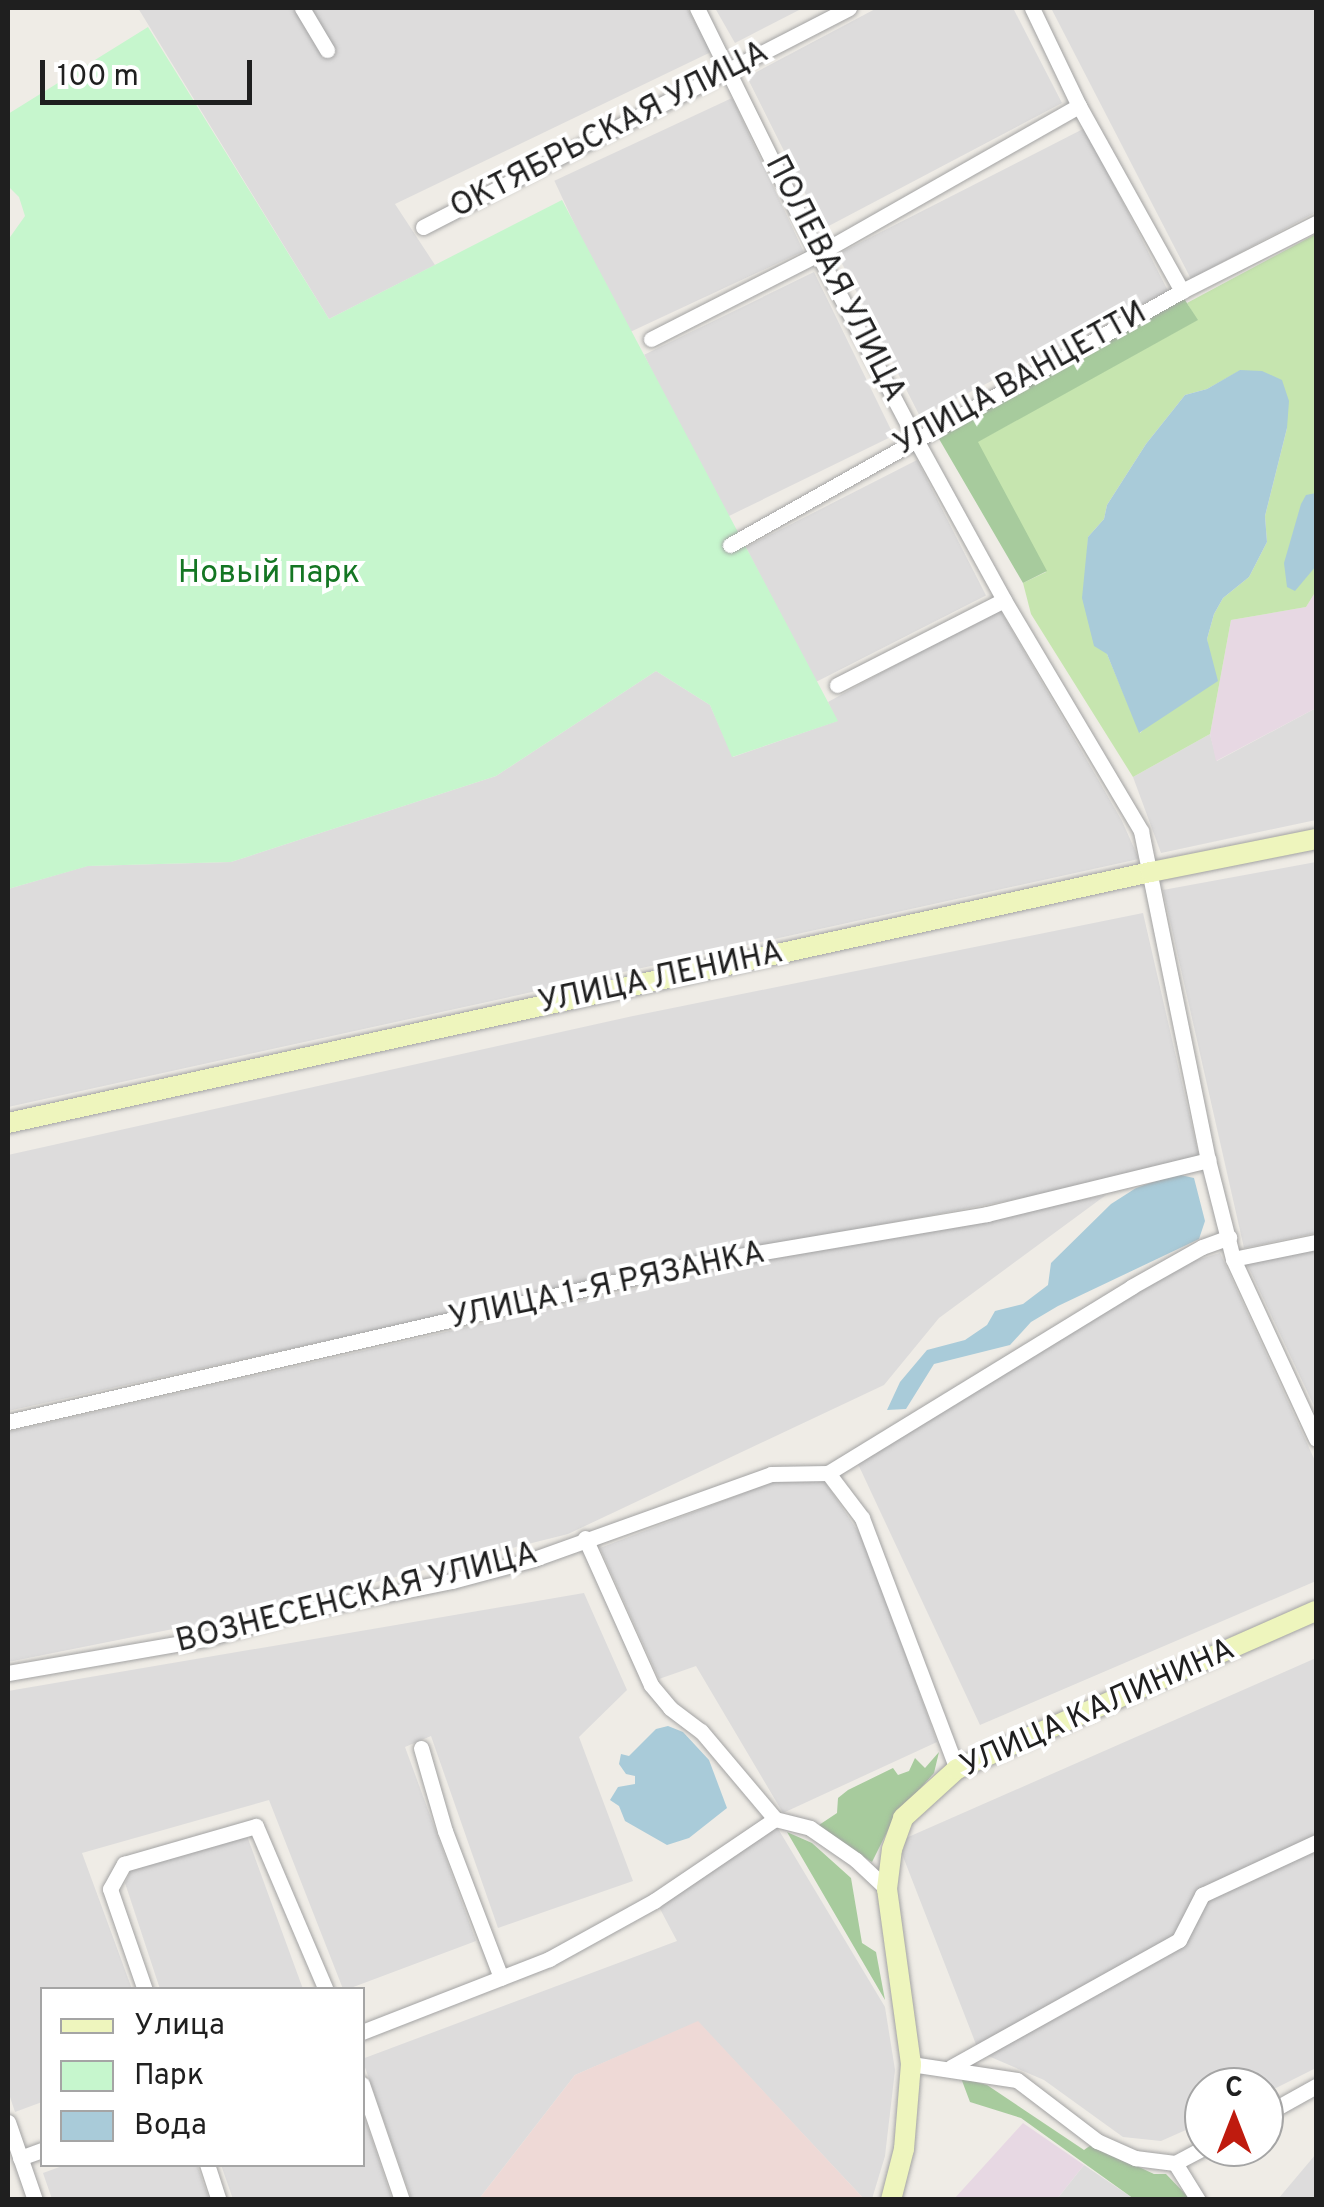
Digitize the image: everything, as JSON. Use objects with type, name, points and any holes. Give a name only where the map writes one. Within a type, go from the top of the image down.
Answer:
[{"type":"street","points":[[302,8],[327,50]]},
{"type":"street","name":"ПОЛЕВАЯ УЛИЦА","points":[[697,8],[818,254],[915,438],[1004,600],[1141,831],[1208,1160],[1234,1259],[1316,1438]]},
{"type":"street","name":"ОКТЯБРЬСКАЯ УЛИЦА","points":[[424,226],[849,8]]},
{"type":"street","points":[[1032,8],[1079,106],[1182,291]]},
{"type":"street","points":[[651,340],[818,254],[1079,106]]},
{"type":"street","name":"УЛИЦА ВАНЦЕТТИ","points":[[730,545],[1182,291],[1316,224]]},
{"type":"street","points":[[837,685],[1004,600]]},
{"type":"street","name":"УЛИЦА ЛЕНИНА","points":[[8,1123],[1316,839]]},
{"type":"street","name":"УЛИЦА 1-Я РЯЗАНКА","points":[[8,1422],[692,1264],[988,1214],[1208,1160]]},
{"type":"street","points":[[957,1769],[862,1518],[828,1473],[1131,1287],[1202,1247],[1230,1237]]},
{"type":"street","points":[[1234,1259],[1316,1242]]},
{"type":"street","name":"ВОЗНЕСЕНСКАЯ УЛИЦА","points":[[8,1673],[204,1640],[304,1611],[452,1582],[534,1559],[771,1474],[828,1473]]},
{"type":"street","points":[[585,1538],[651,1685],[670,1708],[700,1731],[776,1819],[810,1828],[856,1860],[887,1889]]},
{"type":"street","name":"УЛИЦА КАЛИНИНА","points":[[891,2200],[904,2149],[911,2064],[887,1889],[892,1848],[904,1818],[957,1769],[1316,1611]]},
{"type":"street","points":[[421,1748],[445,1831],[501,1978]]},
{"type":"street","points":[[365,2031],[549,1959],[654,1901],[776,1819]]},
{"type":"street","points":[[144,1987],[110,1890],[124,1864],[256,1826],[325,1987]]},
{"type":"street","points":[[950,2067],[1179,1940],[1202,1895],[1316,1842]]},
{"type":"street","points":[[911,2064],[1016,2080],[1097,2141],[1134,2158],[1175,2163],[1184,2158]]},
{"type":"street","points":[[1284,2103],[1316,2086]]},
{"type":"street","points":[[365,2093],[402,2200]]},
{"type":"street","points":[[8,2122],[35,2200]]},
{"type":"street","points":[[20,2158],[40,2151]]},
{"type":"street","points":[[1175,2163],[1198,2200]]},
{"type":"street","points":[[208,2167],[219,2200]]},
{"type":"shaded area","points":[[138,8],[294,8],[323,58],[336,53],[311,8],[687,8],[711,52],[395,204],[435,265],[329,319]]},
{"type":"shaded area","points":[[715,8],[803,8],[735,43]]},
{"type":"shaded area","points":[[877,8],[1013,8],[1062,103],[823,229],[747,77]]},
{"type":"shaded area","points":[[1051,8],[1316,8],[1316,212],[1191,279]]},
{"type":"shaded area","points":[[732,98],[803,251],[626,334],[554,181]]},
{"type":"shaded area","points":[[1085,128],[1168,291],[920,417],[837,254]]},
{"type":"shaded area","points":[[814,272],[894,436],[724,518],[644,355]]},
{"type":"shaded area","points":[[917,460],[986,595],[815,683],[746,547]]},
{"type":"shaded area","points":[[1316,591],[1316,708],[1216,761],[1210,734],[1231,620],[1306,607]]},
{"type":"shaded area","points":[[999,608],[1122,821],[1139,859],[8,1107],[8,889],[87,866],[231,862],[496,776],[656,671],[710,705],[733,757],[837,721],[828,702]]},
{"type":"shaded area","points":[[1316,708],[1316,820],[1161,853],[1133,777],[1210,734],[1217,761]]},
{"type":"shaded area","points":[[1316,862],[1316,1233],[1244,1248],[1163,890]]},
{"type":"shaded area","points":[[1143,913],[1199,1157],[1090,1185],[684,1262],[8,1411],[8,1155],[633,1016]]},
{"type":"shaded area","points":[[1106,1195],[939,1318],[884,1385],[568,1534],[248,1614],[8,1662],[8,1432],[756,1261]]},
{"type":"shaded area","points":[[1316,1247],[1316,1410],[1247,1264]]},
{"type":"shaded area","points":[[1220,1253],[1316,1463],[1316,1581],[980,1725],[858,1464],[1146,1284],[1190,1262]]},
{"type":"shaded area","points":[[803,1476],[823,1479],[865,1542],[937,1742],[783,1813],[696,1666],[659,1679],[600,1548],[770,1483]]},
{"type":"shaded area","points":[[584,1593],[627,1690],[579,1737],[633,1881],[498,1928],[431,1736],[405,1747],[476,1941],[353,1987],[342,1987],[269,1800],[82,1853],[131,1987],[40,1987],[40,2103],[15,2112],[8,2091],[8,1691]]},
{"type":"shaded area","points":[[1316,1658],[1316,2068],[1284,2084],[1284,2067],[1184,2067],[1184,2131],[1161,2141],[1123,2137],[1044,2080],[979,2052],[902,1854],[906,1838]]},
{"type":"shaded area","points":[[777,1827],[885,2007],[895,2070],[885,2156],[872,2199],[864,2199],[698,2022],[575,2075],[479,2199],[412,2200],[365,2067],[365,2058],[677,1941],[659,1907]]},
{"type":"shaded area","points":[[247,1836],[302,1987],[159,1987],[125,1883],[131,1870]]},
{"type":"shaded area","points":[[698,2021],[864,2199],[479,2199],[575,2075]]},
{"type":"shaded area","points":[[365,2119],[392,2199],[233,2199],[222,2167],[365,2167]]},
{"type":"shaded area","points":[[1023,2123],[1084,2165],[1057,2199],[954,2199]]},
{"type":"shaded area","points":[[1316,2154],[1316,2199],[1278,2199]]},
{"type":"shaded area","points":[[1084,2165],[1134,2199],[1057,2199]]},
{"type":"shaded area","points":[[60,2167],[198,2167],[209,2199],[52,2199],[43,2173]]},
{"type":"green space","name":"Новый парк","points":[[148,27],[329,319],[562,200],[838,721],[732,757],[710,705],[656,671],[496,776],[231,862],[88,866],[8,889],[8,240],[25,216],[19,197],[8,186],[8,114]]},
{"type":"green space","points":[[1316,234],[1316,493],[1303,577],[1316,566],[1316,591],[1306,607],[1231,620],[1210,734],[1133,777],[1031,614],[1023,583],[1046,572],[977,442],[1197,320],[1187,303]],"holes":[[[1241,370],[1287,428],[1265,516],[1267,542],[1249,577],[1223,598],[1214,614],[1207,639],[1210,662],[1140,733],[1107,654],[1087,567],[1088,537],[1104,519],[1107,505],[1146,444],[1185,395],[1207,389]]]},
{"type":"green space","points":[[1183,297],[1198,320],[978,442],[1047,571],[1023,583],[935,432]]},
{"type":"green space","points":[[939,1752],[934,1773],[894,1818],[872,1862],[816,1827],[837,1813],[838,1798],[848,1790],[893,1768],[898,1775],[909,1771],[915,1758],[925,1768]]},
{"type":"green space","points":[[787,1832],[812,1843],[851,1878],[862,1943],[876,1952],[885,2000]]},
{"type":"green space","points":[[961,2078],[987,2085],[1084,2150],[1091,2145],[1154,2174],[1166,2174],[1190,2199],[1134,2199],[1021,2118],[970,2102]]},
{"type":"water","points":[[1240,370],[1262,371],[1282,380],[1289,401],[1287,428],[1265,516],[1267,542],[1249,577],[1223,598],[1214,614],[1207,639],[1218,681],[1139,733],[1107,654],[1094,646],[1082,598],[1088,537],[1104,519],[1107,505],[1146,444],[1185,395],[1207,389]]},
{"type":"water","points":[[1316,493],[1316,566],[1295,591],[1287,587],[1284,563],[1301,504],[1306,495]]},
{"type":"water","points":[[1176,1174],[1194,1178],[1205,1221],[1199,1239],[1058,1306],[1031,1322],[1010,1345],[934,1364],[906,1409],[887,1410],[900,1382],[927,1350],[965,1340],[987,1325],[995,1311],[1023,1304],[1048,1285],[1051,1263],[1111,1204],[1136,1188]]},
{"type":"water","points":[[668,1726],[683,1732],[709,1760],[727,1808],[689,1838],[667,1845],[625,1821],[619,1806],[610,1800],[618,1787],[635,1784],[635,1776],[626,1774],[619,1764],[621,1754],[629,1756],[656,1729]]}]
